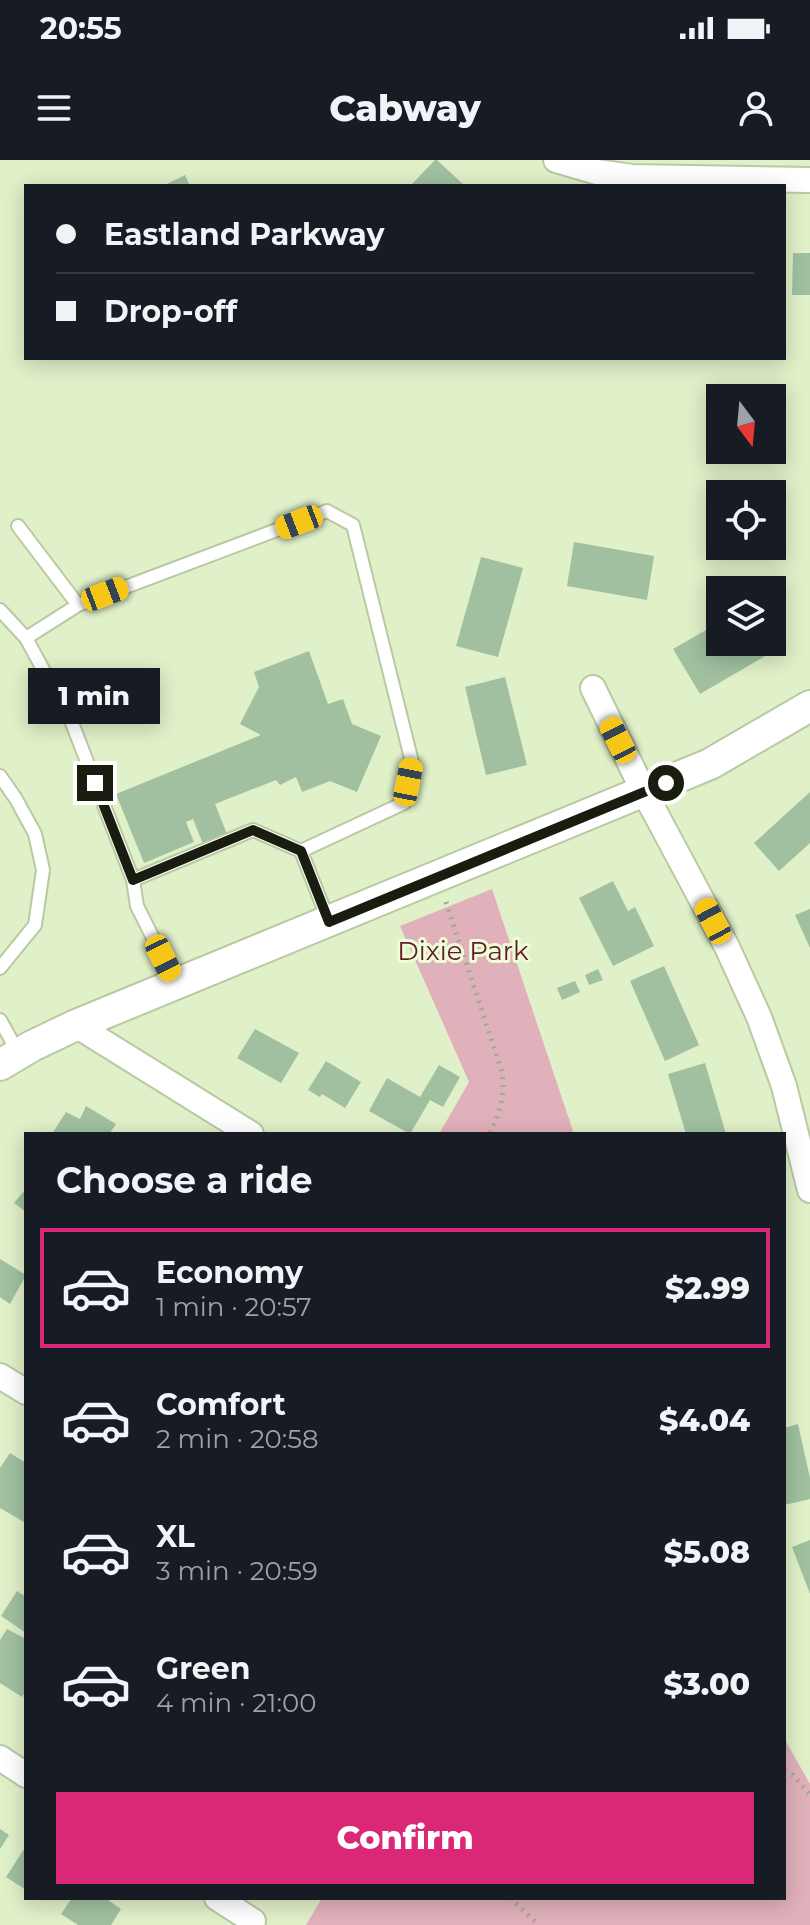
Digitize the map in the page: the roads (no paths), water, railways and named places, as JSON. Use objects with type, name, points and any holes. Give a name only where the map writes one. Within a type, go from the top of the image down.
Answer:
[{"type":"street","points":[[556,160],[597,172],[632,177],[810,180]]},
{"type":"street","points":[[593,688],[644,792],[727,947],[759,1017],[784,1086],[810,1190]]},
{"type":"street","points":[[9,1060],[76,1025],[710,764],[810,706]]},
{"type":"street","points":[[76,1025],[248,1132]]},
{"type":"street","points":[[0,1376],[24,1391]]},
{"type":"street","points":[[0,1758],[24,1774]]},
{"type":"street","points":[[220,1900],[253,1921]]},
{"type":"lane","points":[[26,638],[78,605],[327,511],[353,525],[412,762],[404,803],[301,851]]},
{"type":"lane","points":[[18,526],[78,605]]},
{"type":"lane","points":[[0,610],[26,638],[72,723],[133,880],[137,906],[176,984]]},
{"type":"lane","points":[[0,776],[35,834],[43,870],[35,925],[0,968]]},
{"type":"lane","points":[[133,880],[253,830],[301,851],[329,922]]},
{"type":"lane","points":[[0,1020],[9,1060]]},
{"type":"park label","name":"Dixie Park","points":[[463,951]]}]
